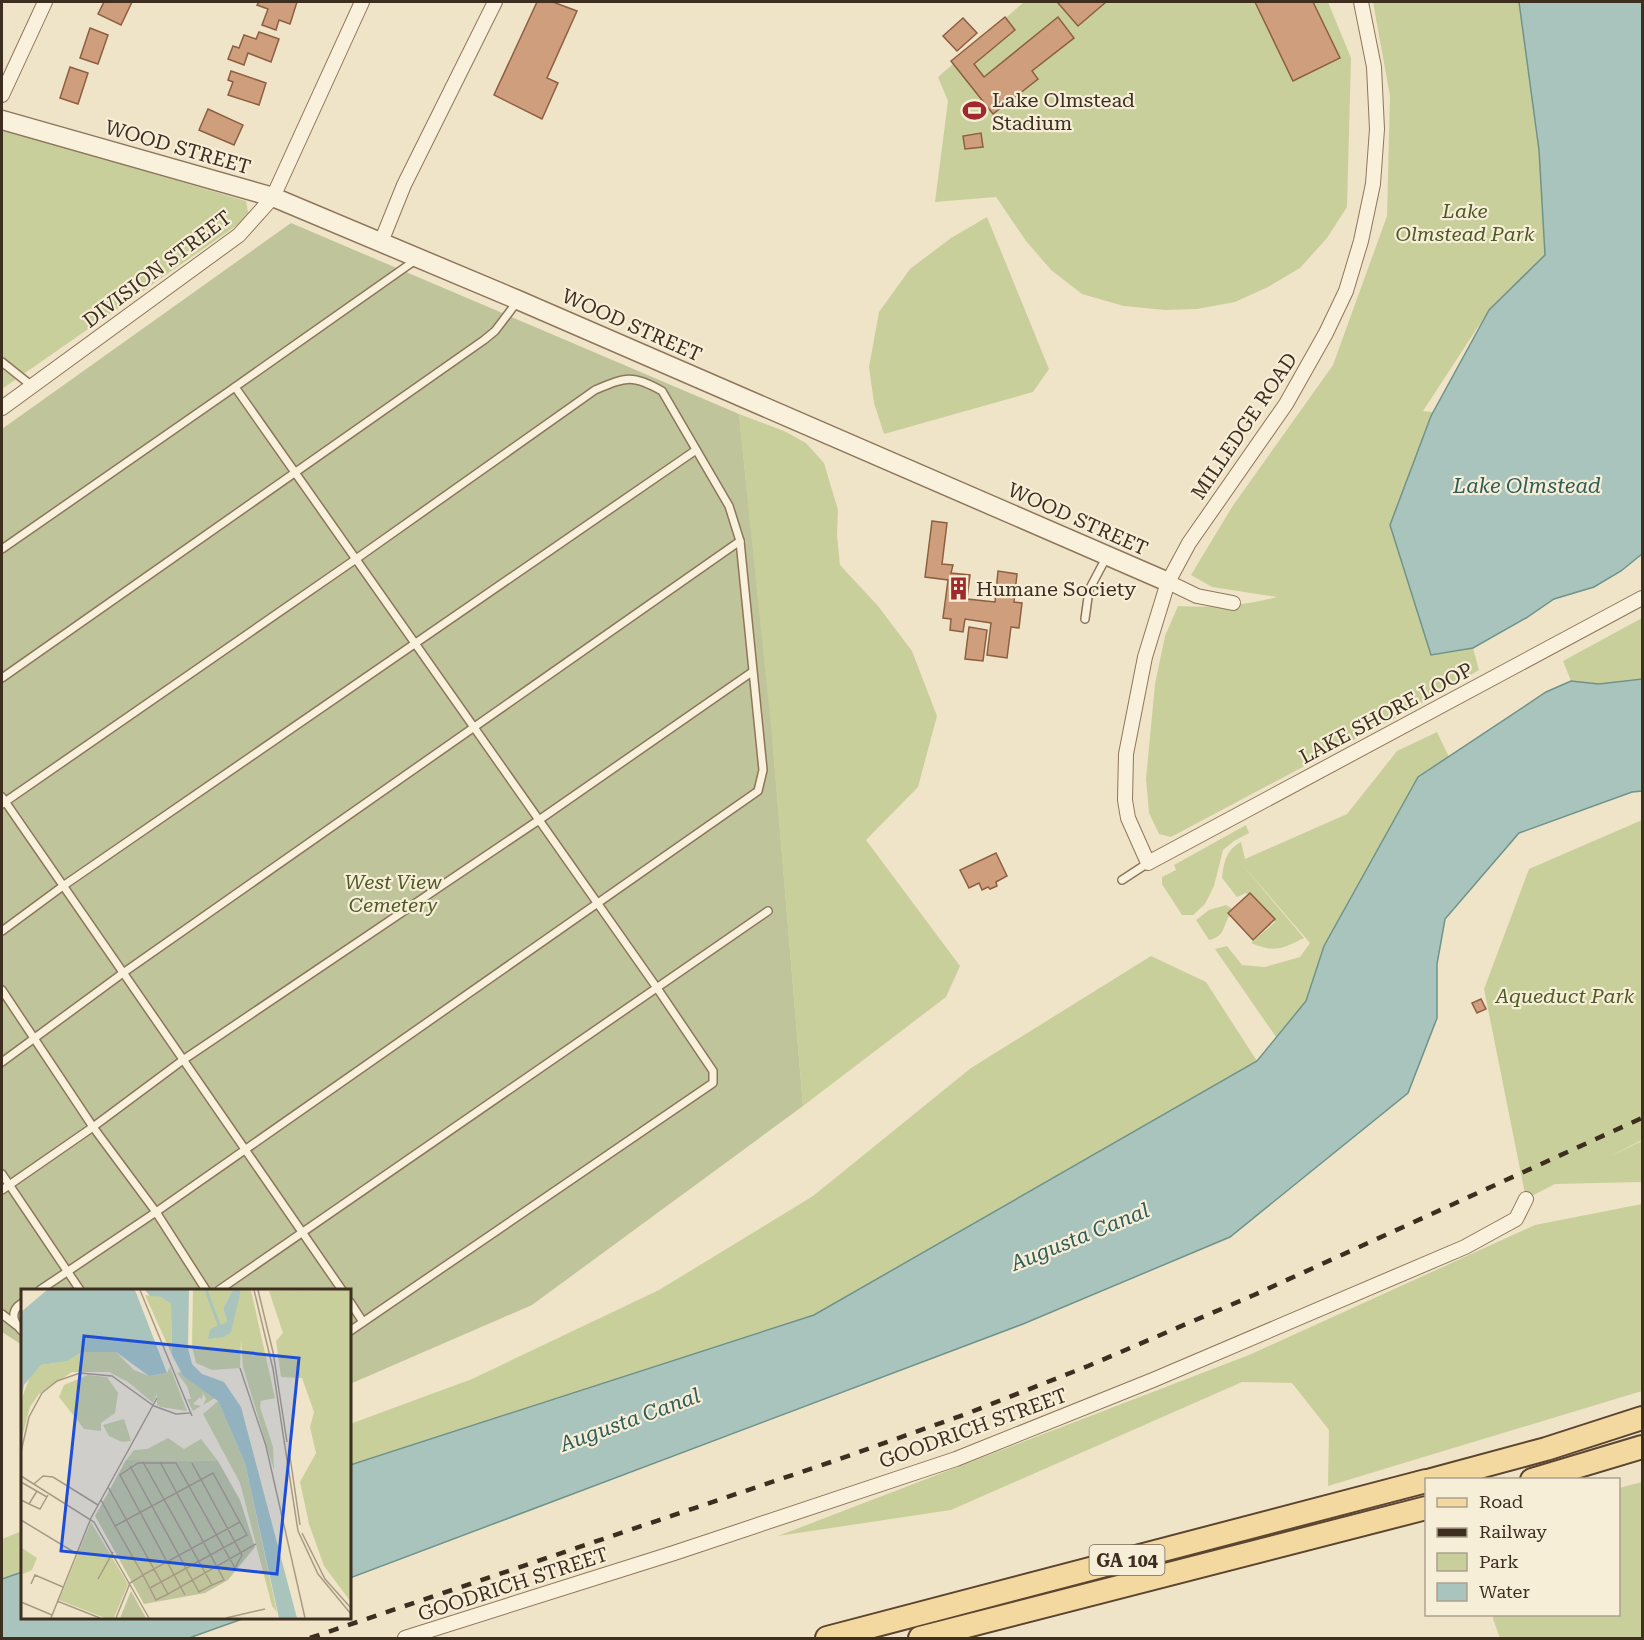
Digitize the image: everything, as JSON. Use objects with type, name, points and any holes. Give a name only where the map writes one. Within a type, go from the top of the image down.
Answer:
[{"type":"main road","name":"GA 104","points":[[1437,1478],[1546,1449],[1642,1418]]},
{"type":"main road","points":[[1535,1478],[1642,1447]]},
{"type":"main road","name":"GA 104","points":[[827,1638],[1425,1481]]},
{"type":"main road","name":"GA 104","points":[[920,1638],[1425,1508]]},
{"type":"street","points":[[2,94],[45,2]]},
{"type":"street","name":"DIVISION STREET","points":[[2,408],[239,235],[273,197],[363,2]]},
{"type":"street","points":[[381,242],[404,185],[495,2]]},
{"type":"street","name":"MILLEDGE ROAD","points":[[1148,863],[1128,818],[1125,800],[1126,754],[1145,657],[1168,582],[1188,543],[1286,404],[1326,333],[1346,291],[1360,241],[1373,184],[1377,129],[1374,67],[1361,2]]},
{"type":"street","name":"WOOD STREET","points":[[2,120],[273,197],[518,300],[1197,596],[1233,603]]},
{"type":"street","name":"LAKE SHORE LOOP","points":[[1148,863],[1642,597]]},
{"type":"street","name":"GOODRICH STREET","points":[[405,1638],[956,1459],[1153,1380],[1465,1247],[1516,1219],[1526,1199]]},
{"type":"lane","points":[[2,549],[418,258]]},
{"type":"lane","points":[[2,678],[495,332],[518,300]]},
{"type":"lane","points":[[2,362],[32,386]]},
{"type":"lane","points":[[42,1289],[156,1212],[244,1149],[596,902],[758,791],[763,770],[740,541],[729,506],[662,391],[645,381],[624,378],[595,390],[356,559],[3,801],[63,886],[183,1060],[244,1149],[302,1233],[341,1289]]},
{"type":"lane","points":[[235,387],[713,1071],[712,1083],[351,1331]]},
{"type":"lane","points":[[2,931],[63,886],[696,450]]},
{"type":"lane","points":[[2,1062],[123,973],[740,541]]},
{"type":"lane","points":[[1085,620],[1089,590],[1107,556]]},
{"type":"lane","points":[[2,1190],[183,1060],[539,820],[752,672]]},
{"type":"lane","points":[[1122,880],[1148,863]]},
{"type":"lane","points":[[220,1289],[768,911]]},
{"type":"lane","points":[[2,990],[93,1126],[156,1212],[205,1289]]},
{"type":"lane","points":[[2,1174],[79,1289]]},
{"type":"lane","points":[[16,1325],[13,1315],[16,1307],[21,1304]]},
{"type":"lane","points":[[351,1304],[363,1322]]},
{"type":"lane","points":[[2,1314],[21,1330]]},
{"type":"green space","points":[[1024,2],[1328,2],[1351,58],[1347,207],[1327,238],[1300,268],[1268,287],[1235,302],[1197,309],[1165,310],[1124,306],[1082,294],[1051,270],[1026,241],[996,197],[935,202],[948,101],[938,77]]},
{"type":"green space","name":"Lake Olmstead Park","points":[[1373,2],[1519,2],[1540,155],[1545,255],[1489,310],[1423,411],[1433,412],[1390,525],[1431,655],[1473,648],[1479,670],[1393,719],[1171,837],[1159,834],[1149,813],[1146,779],[1155,684],[1165,636],[1178,606],[1228,606],[1277,597],[1212,587],[1191,575],[1232,507],[1333,365],[1387,216],[1390,96]]},
{"type":"green space","points":[[2,129],[246,201],[249,217],[2,389]]},
{"type":"green space","points":[[987,217],[1049,369],[1033,392],[884,434],[874,403],[869,367],[879,312],[910,269],[951,238]]},
{"type":"green space","name":"West View Cemetery","points":[[291,223],[739,414],[772,735],[803,1106],[532,1305],[351,1384],[351,1289],[21,1289],[21,1344],[2,1332],[2,429]]},
{"type":"green space","points":[[739,414],[784,431],[806,443],[824,463],[838,510],[837,535],[840,565],[878,606],[912,651],[937,716],[918,787],[866,840],[960,966],[946,997],[803,1106],[774,760]]},
{"type":"green space","points":[[1642,618],[1642,679],[1599,684],[1571,681],[1563,661]]},
{"type":"green space","points":[[1437,732],[1449,757],[1418,777],[1324,946],[1306,1001],[1276,1037],[1215,949],[1227,946],[1242,965],[1265,967],[1300,957],[1310,943],[1239,861],[1304,938],[1290,945],[1273,949],[1251,943],[1275,922],[1246,893],[1237,897],[1222,878],[1227,857],[1232,849],[1241,842],[1245,859],[1347,814],[1397,751]]},
{"type":"green space","name":"Aqueduct Park","points":[[1642,820],[1642,1140],[1609,1157],[1642,1141],[1642,1182],[1555,1184],[1526,1199],[1484,989],[1529,869]]},
{"type":"green space","points":[[1246,825],[1249,833],[1223,850],[1214,886],[1205,904],[1193,915],[1182,915],[1162,884],[1162,877],[1176,870],[1174,865]]},
{"type":"green space","points":[[1226,905],[1234,910],[1222,932],[1209,940],[1196,920],[1209,910]]},
{"type":"green space","points":[[1151,956],[1206,982],[1257,1061],[814,1315],[351,1465],[351,1424],[472,1379],[659,1290],[813,1196],[971,1068]]},
{"type":"green space","points":[[1642,1204],[1642,1391],[1328,1486],[1329,1430],[1292,1383],[1242,1382],[951,1510],[778,1536],[1249,1355],[1535,1225]]},
{"type":"green space","points":[[1642,1482],[1642,1638],[1500,1638],[1493,1616],[1620,1616],[1620,1488]]},
{"type":"green space","points":[[21,1531],[21,1572],[2,1579],[2,1539]]},
{"type":"water","name":"Lake Olmstead","points":[[1519,2],[1642,2],[1642,554],[1621,571],[1594,587],[1554,599],[1473,648],[1431,655],[1390,525],[1431,416],[1489,310],[1545,255],[1539,150]]},
{"type":"water","name":"Augusta Canal","points":[[1642,679],[1642,791],[1632,792],[1519,833],[1445,919],[1437,964],[1437,1018],[1408,1093],[1230,1237],[1023,1324],[351,1578],[351,1465],[814,1315],[1257,1061],[1306,1001],[1324,946],[1418,777],[1546,692],[1571,681],[1599,684]]},
{"type":"water","points":[[21,1572],[21,1619],[242,1619],[189,1638],[2,1638],[2,1579]]},
{"type":"building","points":[[104,2],[132,2],[121,25],[98,14]]},
{"type":"building","points":[[259,2],[297,2],[290,24],[279,20],[276,30],[262,25],[268,9],[257,5]]},
{"type":"building","points":[[537,2],[553,2],[577,11],[547,78],[558,83],[542,119],[494,95]]},
{"type":"building","points":[[1106,2],[1078,26],[1058,3]]},
{"type":"building","points":[[1255,2],[1313,2],[1340,58],[1293,81]]},
{"type":"building","points":[[1005,17],[1015,30],[974,64],[984,77],[1058,17],[1074,38],[1032,71],[1038,79],[1005,105],[1002,101],[1000,102],[1003,106],[993,114],[951,61]]},
{"type":"building","points":[[963,18],[977,33],[957,51],[943,36]]},
{"type":"building","points":[[90,28],[108,35],[98,64],[80,58]]},
{"type":"building","points":[[259,32],[279,39],[271,62],[248,53],[244,65],[228,59],[233,46],[239,48],[244,35],[256,39]]},
{"type":"building","points":[[70,67],[88,73],[78,104],[60,98]]},
{"type":"building","points":[[231,71],[266,83],[259,105],[228,95],[233,82],[228,80]]},
{"type":"building","points":[[208,109],[243,125],[234,145],[199,130]]},
{"type":"building","points":[[981,133],[983,147],[965,149],[963,136]]},
{"type":"building","name":"Humane Society","points":[[932,521],[947,523],[942,564],[953,565],[951,573],[970,575],[967,599],[995,602],[998,571],[1017,574],[1014,602],[1022,603],[1019,628],[1011,627],[1007,658],[987,655],[991,623],[965,619],[963,632],[950,630],[951,619],[943,618],[948,580],[925,577]]},
{"type":"building","points":[[969,627],[987,630],[983,661],[965,659]]},
{"type":"building","points":[[996,853],[1007,876],[996,882],[997,886],[990,889],[988,887],[982,890],[979,883],[969,888],[960,870]]},
{"type":"building","points":[[1250,893],[1275,919],[1253,940],[1228,913]]},
{"type":"building","points":[[1481,999],[1486,1009],[1477,1013],[1472,1003]]},
{"type":"railway","points":[[310,1638],[831,1462],[966,1414],[1088,1366],[1254,1295],[1642,1118]]},
{"type":"place","name":"Lake Olmstead Stadium","points":[[974,111]]},
{"type":"place","name":"Humane Society","points":[[958,589]]}]
